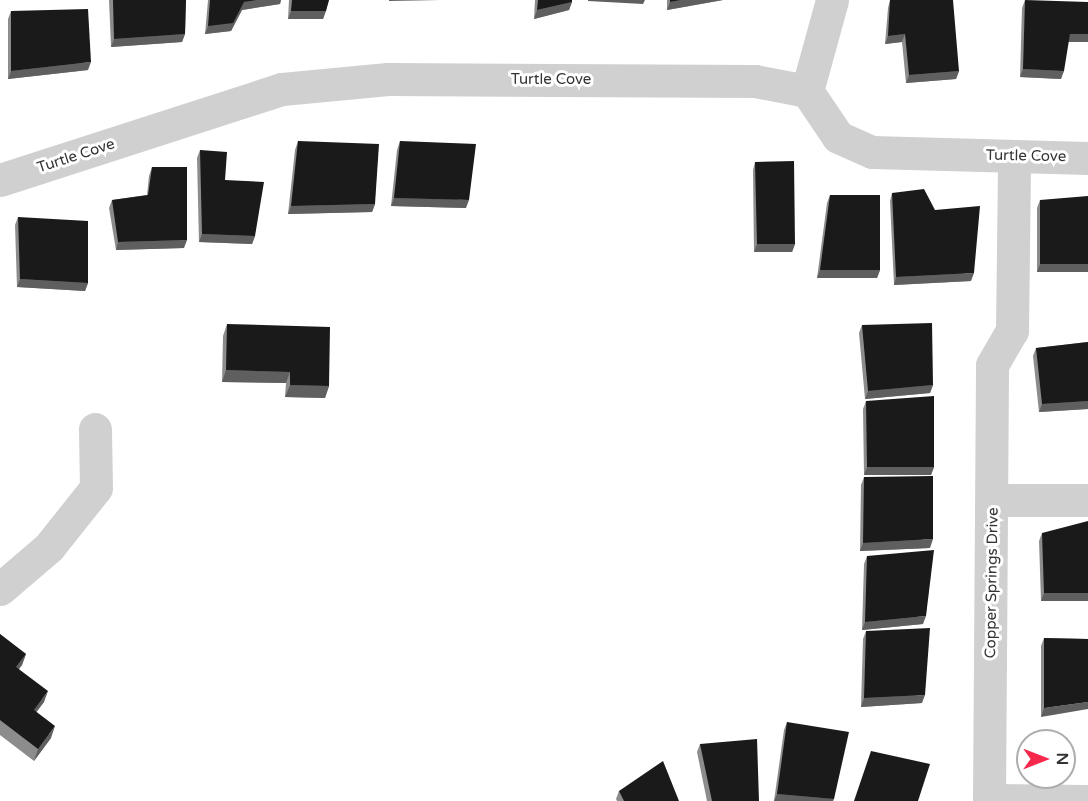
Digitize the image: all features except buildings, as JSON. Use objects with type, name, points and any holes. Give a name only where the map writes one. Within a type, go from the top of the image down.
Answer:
[{"type":"street","points":[[807,92],[832,0]]},
{"type":"street","name":"Turtle Cove","points":[[0,180],[282,89],[388,80],[755,81],[807,92],[838,137],[872,152],[1088,158]]},
{"type":"street","name":"Copper Springs Drive","points":[[989,800],[993,500],[992,365],[1012,331],[1014,156]]},
{"type":"street","points":[[0,590],[49,547],[96,488],[95,429]]},
{"type":"street","points":[[993,500],[1088,500]]},
{"type":"street","points":[[989,800],[1088,801]]}]
